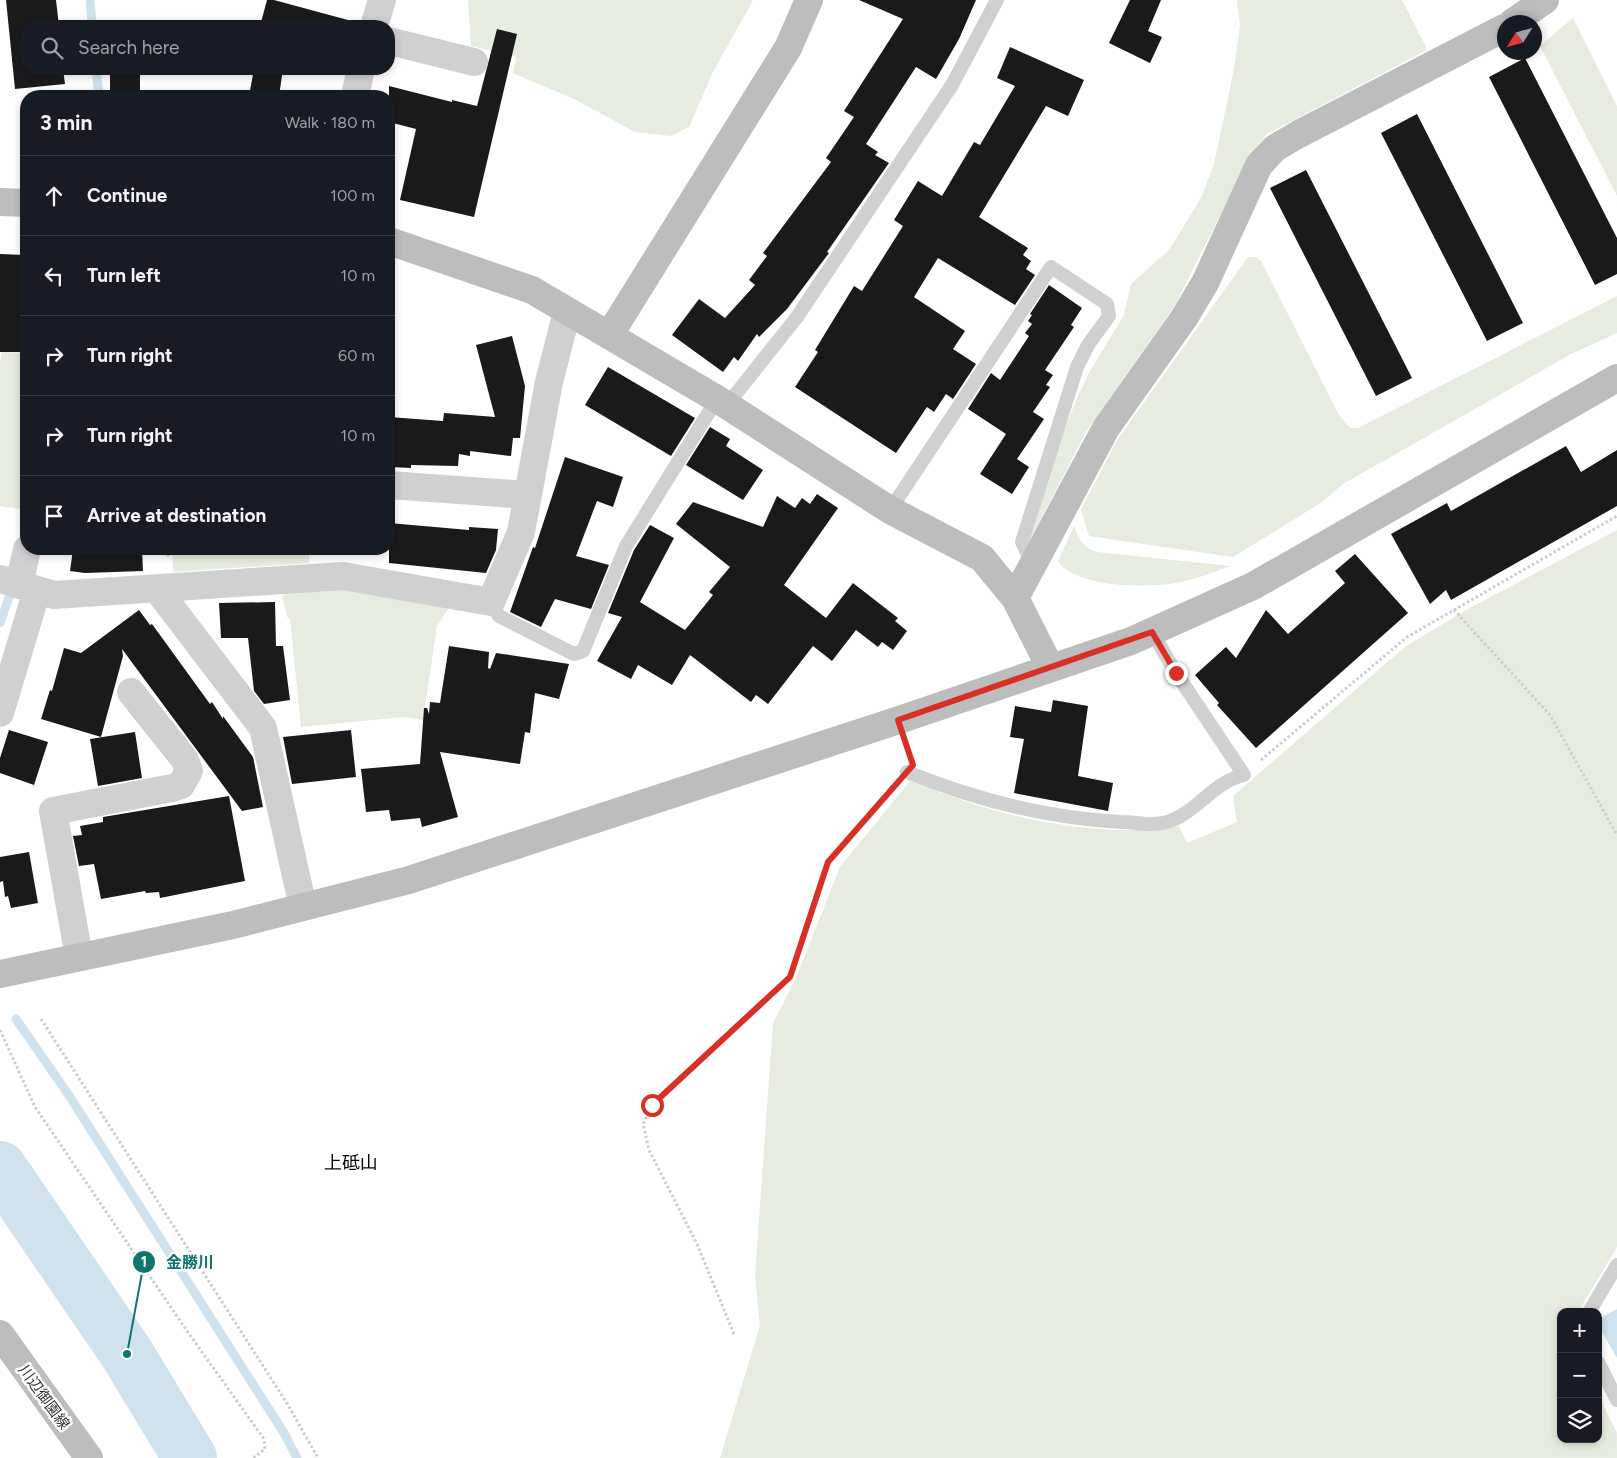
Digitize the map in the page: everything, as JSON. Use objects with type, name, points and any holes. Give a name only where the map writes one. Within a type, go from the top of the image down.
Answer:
[{"type":"street","points":[[376,20],[382,0]]},
{"type":"street","points":[[610,334],[788,48],[809,0]]},
{"type":"street","points":[[1523,15],[1545,0]]},
{"type":"street","points":[[1015,598],[1106,428],[1184,318],[1205,283],[1259,165],[1275,148],[1299,134],[1497,32]]},
{"type":"street","points":[[395,42],[474,62]]},
{"type":"street","points":[[356,90],[360,75]]},
{"type":"street","points":[[0,202],[20,203]]},
{"type":"street","points":[[395,243],[532,290],[567,312],[610,334],[722,402],[890,510],[982,558],[1015,598],[1050,667]]},
{"type":"street","points":[[19,585],[54,595],[344,576],[491,602],[521,532],[549,382],[567,312]]},
{"type":"street","points":[[0,974],[233,925],[409,880],[898,720],[1131,641],[1253,586],[1617,378]]},
{"type":"street","points":[[395,485],[528,495]]},
{"type":"street","points":[[0,713],[19,585],[26,555]]},
{"type":"street","points":[[157,589],[263,728],[303,907]]},
{"type":"street","points":[[79,957],[53,811],[172,788],[181,785],[189,771],[185,760],[131,692]]},
{"type":"street","name":"川辺御園線","points":[[0,1334],[89,1458]]},
{"type":"lane","points":[[491,602],[499,616],[574,654],[583,652],[626,546],[722,402],[797,317],[952,85],[997,0]]},
{"type":"lane","points":[[890,510],[1051,267],[1107,304],[1109,316],[1088,345],[1077,367],[1031,507],[1022,542],[1033,565]]},
{"type":"lane","points":[[907,772],[948,788],[1035,812],[1102,821],[1161,823],[1179,818],[1230,778],[1244,775],[1176,673],[1152,632]]},
{"type":"lane","points":[[1591,1308],[1617,1265]]},
{"type":"lane","points":[[1602,1370],[1617,1400]]},
{"type":"path","points":[[1244,775],[1407,637],[1617,516]]},
{"type":"path","points":[[1454,610],[1550,715],[1617,835]]},
{"type":"path","points":[[734,1334],[697,1244],[649,1150],[643,1124],[652,1105],[790,977],[828,862],[907,772]]},
{"type":"path","points":[[41,1019],[288,1405],[318,1458]]},
{"type":"path","points":[[0,1030],[35,1107],[187,1331],[264,1439],[264,1449],[253,1458]]},
{"type":"shaded area","points":[[468,0],[753,0],[712,74],[689,127],[671,136],[635,132],[576,100],[513,73],[516,57],[471,46]]},
{"type":"shaded area","points":[[1237,0],[1402,0],[1426,47],[1425,51],[1267,134],[1251,154],[1175,305],[1086,432],[1031,538],[1059,444],[1077,398],[1090,371],[1124,315],[1131,284],[1170,249],[1202,196],[1214,164],[1234,69],[1240,26]]},
{"type":"shaded area","points":[[1573,18],[1617,106],[1617,196],[1542,50],[1542,44]]},
{"type":"shaded area","points":[[1248,257],[1256,257],[1261,261],[1339,415],[1350,428],[1358,428],[1617,296],[1617,333],[1571,354],[1343,484],[1319,504],[1233,557],[1089,536],[1081,509],[1117,440]]},
{"type":"shaded area","points":[[2,352],[20,353],[20,509],[0,506],[0,364]]},
{"type":"shaded area","points":[[1074,526],[1082,542],[1088,548],[1097,552],[1230,566],[1182,582],[1163,585],[1113,584],[1095,581],[1080,577],[1067,570],[1058,561]]},
{"type":"shaded area","points":[[1617,530],[1617,1247],[1580,1308],[1557,1308],[1557,1443],[1602,1443],[1602,1403],[1617,1433],[1617,1458],[720,1458],[760,1325],[755,1276],[773,1023],[795,980],[840,867],[910,781],[988,808],[1040,821],[1122,830],[1144,830],[1179,826],[1187,843],[1237,822],[1233,796],[1406,646],[1468,609]]},
{"type":"shaded area","points":[[172,555],[309,555],[309,563],[173,572]]},
{"type":"shaded area","points":[[326,588],[373,590],[450,606],[437,626],[423,720],[403,717],[301,727],[290,618],[287,617],[282,595]]},
{"type":"water","points":[[1617,1309],[1617,1358],[1602,1332],[1602,1317]]},
{"type":"building","points":[[6,0],[56,0],[58,20],[20,20],[20,75],[64,75],[65,84],[15,89]]},
{"type":"building","points":[[267,0],[274,0],[348,20],[262,20]]},
{"type":"building","points":[[859,0],[976,0],[959,39],[936,79],[916,67],[866,144],[878,152],[875,155],[889,163],[827,252],[829,253],[787,309],[759,337],[757,334],[738,361],[734,357],[723,372],[672,335],[699,299],[725,318],[755,285],[749,280],[767,256],[763,253],[831,162],[826,158],[854,117],[844,111],[903,19]]},
{"type":"building","points":[[1130,0],[1161,0],[1148,31],[1162,37],[1150,63],[1109,43]]},
{"type":"building","points":[[497,29],[517,34],[474,217],[400,200],[416,129],[395,124],[395,90],[389,90],[389,86],[452,102],[452,100],[477,106]]},
{"type":"building","points":[[1010,47],[1084,80],[1068,116],[1046,106],[979,217],[1028,248],[1023,255],[1031,261],[1026,269],[1035,275],[1015,305],[938,258],[914,297],[965,331],[953,349],[976,364],[953,399],[946,394],[934,412],[927,407],[896,453],[795,387],[818,352],[815,350],[854,286],[862,291],[903,226],[894,220],[918,181],[942,196],[974,142],[980,145],[1015,86],[997,78]]},
{"type":"building","points":[[1521,60],[1526,60],[1617,238],[1617,274],[1595,285],[1489,77]]},
{"type":"building","points":[[110,75],[140,75],[140,90],[110,90]]},
{"type":"building","points":[[253,75],[282,75],[280,90],[250,90]]},
{"type":"building","points":[[1417,114],[1523,323],[1487,341],[1381,133]]},
{"type":"building","points":[[1306,170],[1412,378],[1376,396],[1270,188]]},
{"type":"building","points":[[0,254],[20,255],[20,352],[0,352]]},
{"type":"building","points":[[1049,285],[1082,308],[1071,325],[1074,327],[1045,370],[1053,375],[1046,385],[1050,387],[1033,412],[1044,419],[1017,459],[1029,467],[1012,494],[980,474],[1006,434],[968,409],[991,373],[1000,380],[1029,336],[1025,333],[1032,324],[1028,321],[1032,315],[1030,314]]},
{"type":"building","points":[[512,336],[525,386],[520,438],[513,438],[511,456],[470,451],[470,456],[459,454],[458,466],[411,465],[411,468],[395,467],[395,417],[443,421],[444,413],[495,417],[476,345]]},
{"type":"building","points":[[608,367],[695,418],[671,456],[585,405]]},
{"type":"building","points":[[710,427],[730,439],[726,446],[763,470],[743,500],[686,465]]},
{"type":"building","points":[[1566,446],[1581,472],[1617,450],[1617,506],[1451,600],[1446,590],[1430,604],[1391,534],[1447,503],[1451,511]]},
{"type":"building","points":[[565,457],[623,477],[613,507],[597,501],[576,556],[609,565],[591,609],[555,599],[541,627],[510,612],[533,547],[535,548]]},
{"type":"building","points":[[817,494],[838,508],[784,585],[826,618],[853,583],[898,618],[895,621],[907,631],[893,650],[882,642],[878,647],[856,630],[832,661],[813,646],[768,704],[756,695],[751,702],[690,655],[672,685],[638,665],[631,679],[597,661],[622,617],[608,613],[634,550],[650,525],[674,538],[640,602],[685,630],[713,595],[709,592],[730,567],[676,524],[693,502],[763,527],[777,496],[795,508],[802,498],[810,504]]},
{"type":"building","points":[[395,524],[469,530],[469,527],[498,529],[496,550],[486,573],[389,563],[389,555],[395,555]]},
{"type":"building","points":[[1355,554],[1408,613],[1256,748],[1217,705],[1219,703],[1195,675],[1226,647],[1236,658],[1266,610],[1288,634],[1345,583],[1335,571]]},
{"type":"building","points":[[72,555],[142,555],[143,571],[85,573],[70,571]]},
{"type":"building","points":[[275,602],[276,646],[283,646],[290,700],[264,704],[254,691],[248,638],[221,638],[219,603]]},
{"type":"building","points":[[139,610],[150,625],[152,624],[210,704],[212,702],[253,757],[263,807],[242,811],[122,649],[123,656],[101,737],[41,719],[50,690],[52,691],[64,648],[81,653]]},
{"type":"building","points":[[449,646],[489,652],[488,668],[490,669],[496,653],[569,664],[559,699],[535,693],[530,733],[525,732],[520,764],[440,752],[458,817],[422,827],[420,818],[391,821],[389,810],[366,812],[361,769],[420,764],[424,708],[427,708],[429,714],[430,702],[440,703]]},
{"type":"building","points":[[1053,700],[1088,706],[1078,776],[1113,783],[1108,811],[1014,793],[1024,739],[1010,737],[1015,706],[1051,712]]},
{"type":"building","points":[[9,730],[48,742],[34,785],[0,773],[0,758]]},
{"type":"building","points":[[351,730],[356,777],[292,784],[283,737]]},
{"type":"building","points":[[135,732],[142,778],[98,786],[90,739]]},
{"type":"building","points":[[229,796],[245,881],[160,898],[159,892],[146,893],[145,891],[101,899],[94,864],[79,866],[73,836],[82,835],[80,826],[103,822],[103,817]]},
{"type":"building","points":[[29,852],[38,903],[11,908],[8,896],[5,897],[3,881],[0,882],[0,857]]},
{"type":"waterway","points":[[90,0],[92,20]]},
{"type":"waterway","points":[[97,75],[98,90]]},
{"type":"waterway","points":[[0,623],[9,597]]},
{"type":"waterway","points":[[16,1019],[70,1097],[284,1433],[297,1458]]},
{"type":"waterway","points":[[0,1168],[127,1354],[190,1458]]},
{"type":"place","name":"金勝川","points":[[127,1354]]},
{"type":"district","name":"上砥山","points":[[351,1163]]},
{"type":"route","points":[[652,1105],[790,977],[828,862],[913,765],[898,720],[1131,641],[1152,632],[1176,673]]}]
